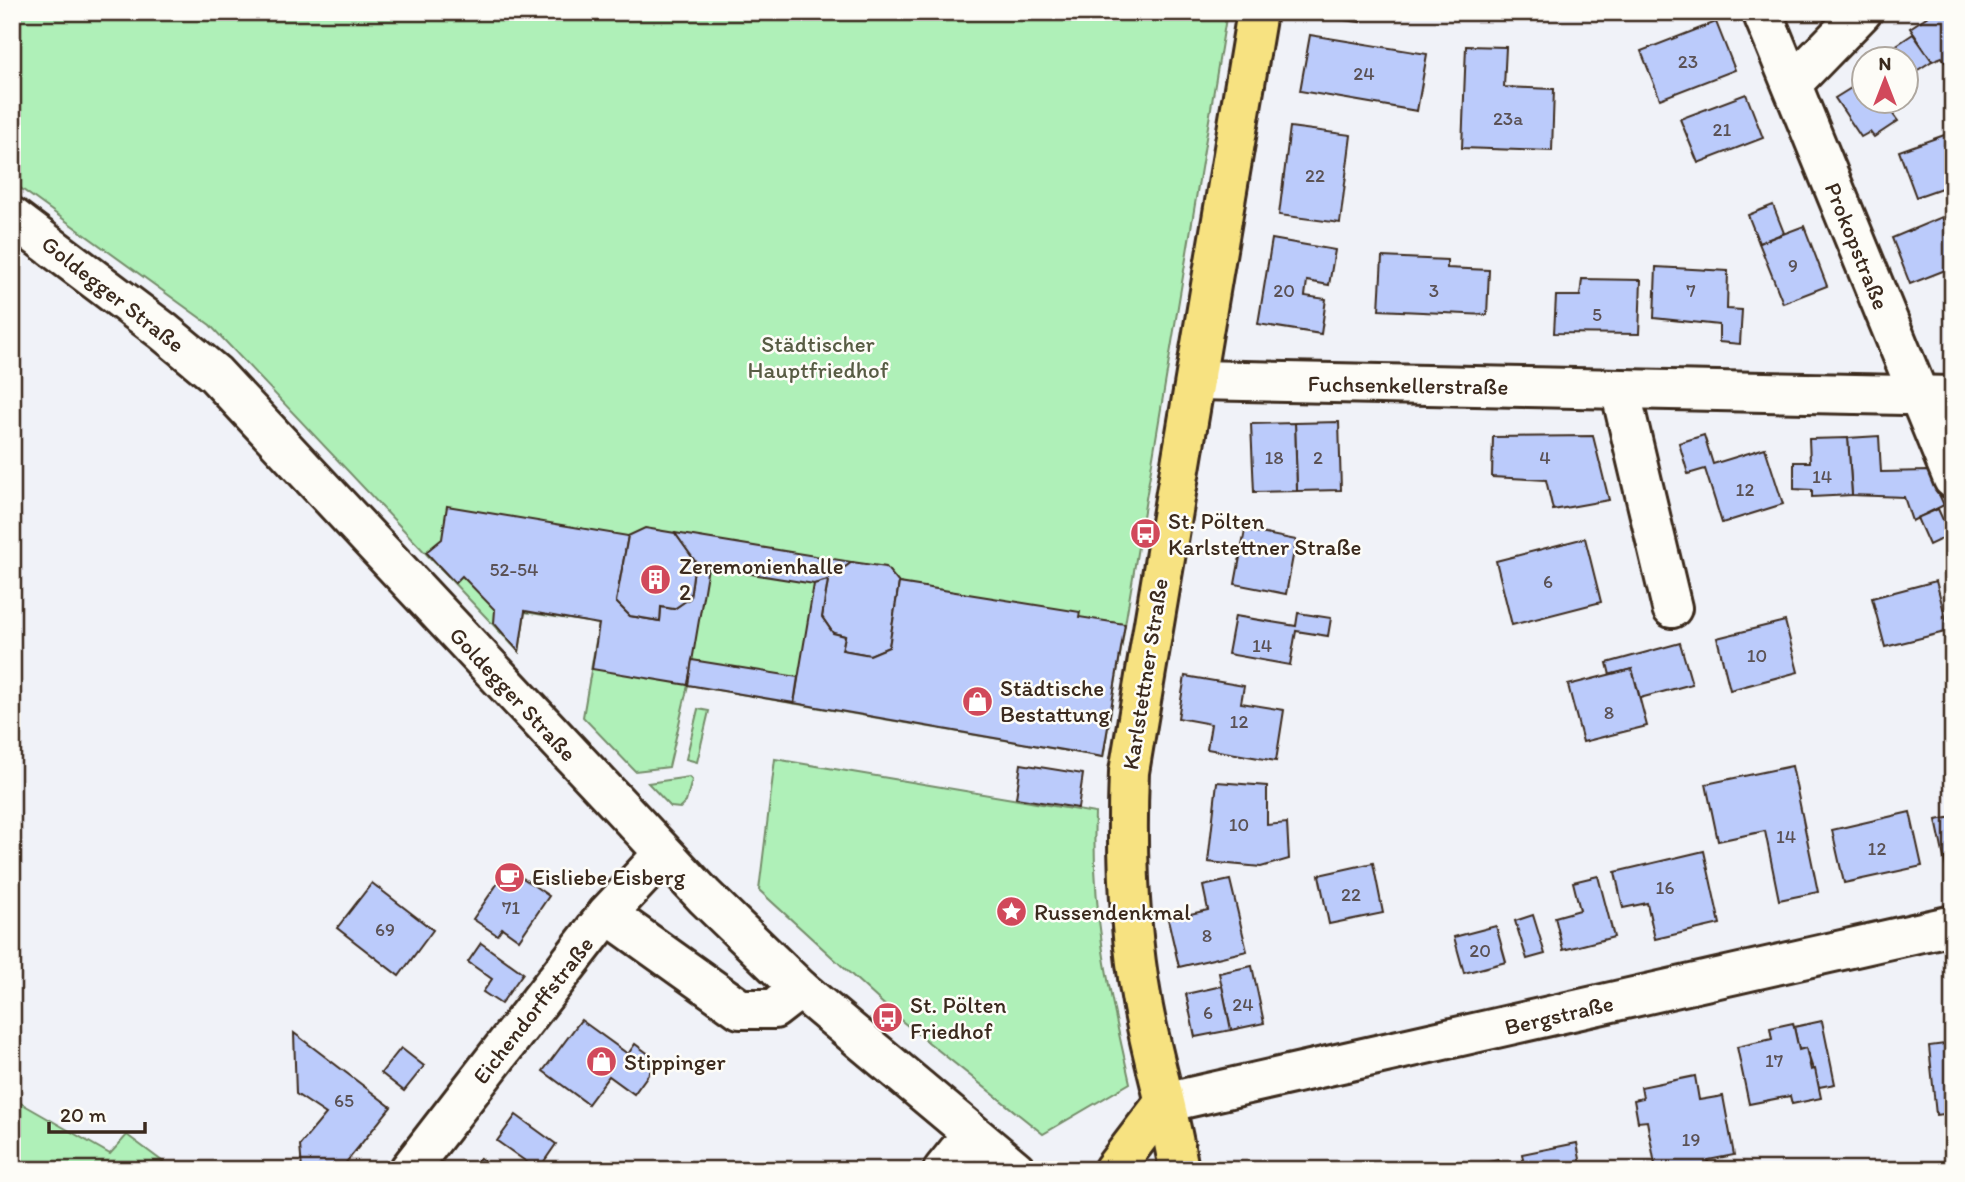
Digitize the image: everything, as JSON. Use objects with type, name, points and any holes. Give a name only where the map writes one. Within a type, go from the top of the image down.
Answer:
[{"type":"main road","name":"Karlstettner Straße","points":[[1176,1166],[1142,1003],[1130,921],[1126,847],[1129,772],[1257,12]]},
{"type":"main road","points":[[1113,1170],[1164,1103]]},
{"type":"street","name":"Prokopstraße","points":[[1762,12],[1792,84],[1935,396],[1953,479]]},
{"type":"street","points":[[1792,84],[1862,12]]},
{"type":"street","name":"Goldegger Straße","points":[[12,217],[163,331],[223,382],[663,854],[800,989],[1016,1170]]},
{"type":"street","name":"Fuchsenkellerstraße","points":[[1196,380],[1935,396]]},
{"type":"street","points":[[1620,390],[1672,608]]},
{"type":"street","name":"Eichendorffstraße","points":[[409,1170],[607,914],[663,854]]},
{"type":"street","points":[[607,914],[740,1009],[774,1009],[800,989]]},
{"type":"street","name":"Bergstraße","points":[[1164,1103],[1953,925]]},
{"type":"street","points":[[943,1170],[972,1134]]},
{"type":"green space","name":"Städtischer Hauptfriedhof","points":[[12,12],[1227,12],[1103,757],[688,685],[669,767],[635,771],[583,717],[599,624],[525,612],[519,652],[210,325],[12,182]]},
{"type":"green space","points":[[698,709],[709,711],[697,762],[686,759]]},
{"type":"green space","points":[[775,759],[1095,813],[1096,883],[1103,949],[1130,1083],[1043,1134],[903,1022],[759,890]]},
{"type":"green space","points":[[689,777],[692,780],[686,802],[680,808],[671,807],[648,783]]},
{"type":"green space","points":[[12,1098],[110,1154],[127,1135],[174,1170],[12,1170]]},
{"type":"building","points":[[1322,12],[1361,12],[1360,22],[1322,17]]},
{"type":"building","points":[[1934,12],[1953,12],[1953,59],[1946,63],[1942,57],[1932,61],[1910,28]]},
{"type":"building","points":[[1716,22],[1735,70],[1660,99],[1641,51]]},
{"type":"building","points":[[1913,34],[1932,61],[1920,69],[1920,46],[1895,46]]},
{"type":"building","points":[[1310,35],[1427,54],[1417,111],[1300,91]]},
{"type":"building","points":[[1466,46],[1506,47],[1504,87],[1554,89],[1552,151],[1462,148]]},
{"type":"building","points":[[1850,89],[1850,116],[1894,116],[1898,121],[1874,137],[1870,132],[1861,137],[1835,98]]},
{"type":"building","points":[[1746,94],[1763,138],[1698,163],[1680,119]]},
{"type":"building","points":[[1290,127],[1351,135],[1340,223],[1279,215]]},
{"type":"building","points":[[1953,132],[1953,184],[1916,197],[1899,151]]},
{"type":"building","points":[[1773,205],[1784,233],[1759,243],[1748,215]]},
{"type":"building","points":[[1942,217],[1953,243],[1953,267],[1910,284],[1892,238]]},
{"type":"building","points":[[1804,226],[1827,286],[1783,303],[1759,243]]},
{"type":"building","points":[[1272,239],[1335,250],[1329,285],[1307,281],[1305,296],[1326,299],[1321,334],[1258,324]]},
{"type":"building","points":[[1382,257],[1447,260],[1447,268],[1489,270],[1487,315],[1379,310]]},
{"type":"building","points":[[1656,267],[1728,271],[1727,309],[1742,310],[1740,344],[1719,342],[1719,325],[1654,318]]},
{"type":"building","points":[[1582,279],[1641,280],[1639,334],[1554,333],[1556,296],[1580,296]]},
{"type":"building","points":[[1339,422],[1341,490],[1297,491],[1295,423]]},
{"type":"building","points":[[1295,423],[1297,491],[1254,492],[1251,424]]},
{"type":"building","points":[[1704,435],[1713,464],[1765,448],[1783,504],[1722,523],[1705,469],[1688,474],[1679,443]]},
{"type":"building","points":[[1593,436],[1609,500],[1553,510],[1546,480],[1492,477],[1493,437]]},
{"type":"building","points":[[1879,436],[1881,472],[1928,471],[1944,505],[1912,521],[1904,497],[1852,495],[1848,438]]},
{"type":"building","points":[[1848,438],[1852,495],[1812,497],[1812,490],[1794,489],[1794,462],[1810,462],[1809,439]]},
{"type":"building","points":[[447,506],[628,536],[616,602],[630,616],[660,621],[661,607],[674,609],[690,598],[695,561],[708,567],[688,685],[592,669],[599,624],[525,611],[519,652],[494,623],[495,610],[462,576],[455,583],[426,552],[442,539]]},
{"type":"building","points":[[1938,509],[1950,535],[1929,545],[1917,518]]},
{"type":"building","name":"Zeremonienhalle 2","points":[[645,528],[675,533],[695,561],[690,598],[674,609],[661,607],[660,621],[630,616],[616,602],[628,536]]},
{"type":"building","points":[[1245,530],[1296,540],[1286,594],[1235,584]]},
{"type":"building","points":[[675,533],[852,562],[828,580],[814,584],[708,567],[695,561]]},
{"type":"building","points":[[1585,538],[1601,602],[1512,625],[1496,561]]},
{"type":"building","points":[[852,562],[886,567],[899,583],[889,647],[870,655],[842,650],[845,636],[833,633],[822,617],[828,580]]},
{"type":"building","points":[[828,580],[822,617],[833,633],[845,636],[842,650],[870,655],[889,647],[899,583],[1080,612],[1079,617],[1125,624],[1103,757],[794,703],[814,584]]},
{"type":"building","points":[[1936,581],[1949,631],[1885,647],[1872,598]]},
{"type":"building","points":[[1298,613],[1331,618],[1328,636],[1296,631],[1290,665],[1228,654],[1235,616],[1296,626]]},
{"type":"building","points":[[1785,621],[1798,672],[1730,690],[1717,638]]},
{"type":"building","points":[[1680,643],[1692,684],[1640,698],[1632,669],[1610,675],[1607,663]]},
{"type":"building","points":[[692,660],[798,677],[794,703],[688,685]]},
{"type":"building","points":[[1632,669],[1647,726],[1583,742],[1568,685]]},
{"type":"building","points":[[1185,676],[1244,686],[1241,703],[1284,710],[1276,761],[1207,749],[1211,724],[1178,718]]},
{"type":"building","points":[[1021,764],[1083,774],[1078,808],[1016,798]]},
{"type":"building","points":[[1792,766],[1818,892],[1779,900],[1765,831],[1718,841],[1706,784]]},
{"type":"building","points":[[1217,782],[1267,786],[1267,825],[1287,823],[1289,859],[1261,867],[1208,862]]},
{"type":"building","points":[[1910,812],[1922,866],[1844,883],[1832,830]]},
{"type":"building","points":[[1953,817],[1953,876],[1948,877],[1936,820]]},
{"type":"building","points":[[1704,851],[1720,924],[1655,939],[1647,903],[1623,908],[1615,872]]},
{"type":"building","points":[[1373,863],[1383,913],[1329,924],[1319,875]]},
{"type":"building","points":[[514,872],[549,896],[519,940],[502,928],[497,935],[473,919],[500,880],[506,884]]},
{"type":"building","points":[[1598,876],[1614,937],[1563,950],[1555,917],[1580,910],[1573,882]]},
{"type":"building","points":[[1230,880],[1247,951],[1179,967],[1168,919],[1208,910],[1203,886]]},
{"type":"building","points":[[372,883],[433,930],[399,976],[337,928]]},
{"type":"building","points":[[1533,915],[1545,954],[1527,959],[1515,921]]},
{"type":"building","points":[[1496,926],[1506,962],[1464,973],[1454,937]]},
{"type":"building","points":[[481,943],[523,973],[501,1004],[483,992],[492,979],[468,962]]},
{"type":"building","points":[[1252,966],[1264,1023],[1231,1030],[1219,973]]},
{"type":"building","points":[[1222,986],[1231,1030],[1195,1037],[1186,994]]},
{"type":"building","points":[[581,1020],[628,1054],[635,1044],[658,1061],[634,1094],[609,1076],[588,1104],[543,1071]]},
{"type":"building","points":[[1822,1021],[1835,1084],[1819,1087],[1806,1048],[1799,1050],[1794,1027]]},
{"type":"building","points":[[1793,1023],[1799,1050],[1806,1048],[1811,1070],[1815,1069],[1821,1098],[1792,1104],[1790,1096],[1749,1104],[1737,1047],[1772,1039],[1770,1028]]},
{"type":"building","points":[[294,1033],[391,1107],[340,1170],[302,1170],[300,1145],[326,1114],[296,1094]]},
{"type":"building","points":[[1953,1043],[1953,1113],[1936,1115],[1929,1046]]},
{"type":"building","points":[[401,1048],[424,1066],[404,1091],[381,1073]]},
{"type":"building","points":[[1695,1076],[1699,1100],[1723,1096],[1734,1155],[1708,1160],[1709,1169],[1656,1170],[1647,1121],[1638,1122],[1634,1100],[1643,1098],[1641,1087]]},
{"type":"building","points":[[516,1115],[556,1144],[538,1170],[497,1141]]},
{"type":"building","points":[[1577,1143],[1582,1170],[1525,1170],[1522,1154]]},
{"type":"building","points":[[480,1158],[496,1170],[471,1170]]},
{"type":"building","points":[[1499,1160],[1501,1170],[1448,1170]]},
{"type":"place","name":"St. Pölten Karlstettner Straße","points":[[1145,534]]},
{"type":"place","name":"Zeremonienhalle 2","points":[[656,579]]},
{"type":"place","name":"Städtische Bestattung","points":[[977,701]]},
{"type":"place","name":"Eisliebe Eisberg","points":[[509,877]]},
{"type":"place","name":"Russendenkmal","points":[[1011,912]]},
{"type":"place","name":"St. Pölten Friedhof","points":[[887,1018]]},
{"type":"place","name":"Stippinger","points":[[601,1062]]}]
